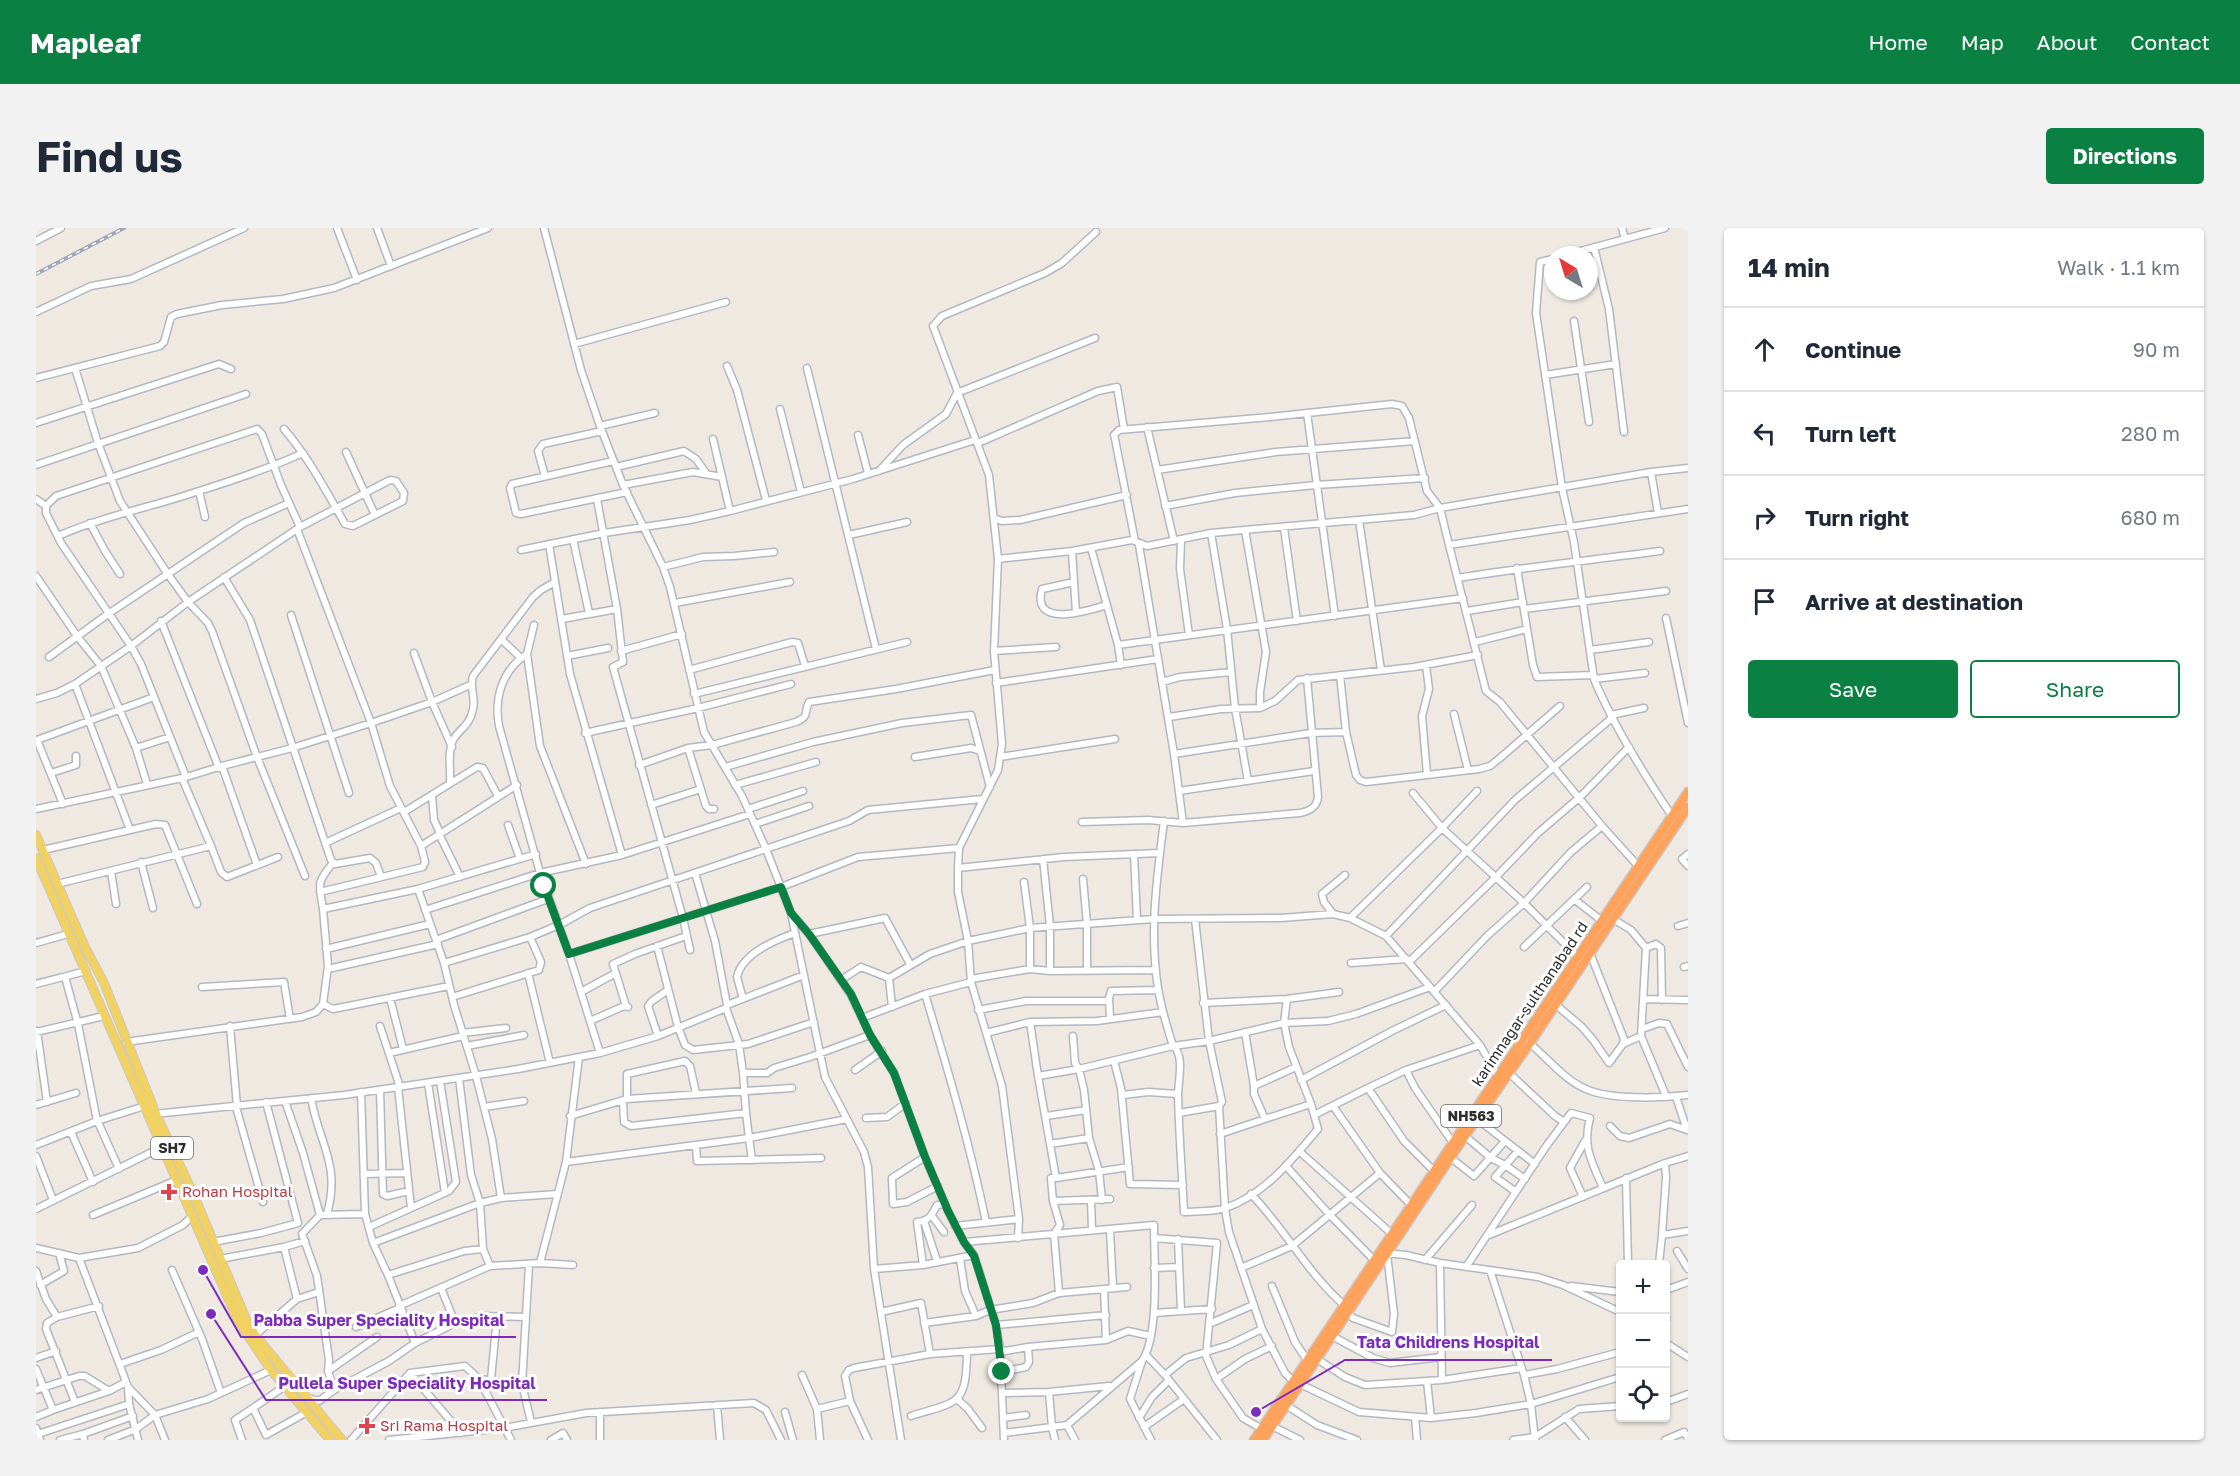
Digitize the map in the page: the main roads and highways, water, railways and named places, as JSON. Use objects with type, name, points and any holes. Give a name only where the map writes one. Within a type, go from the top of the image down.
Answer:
[{"type":"highway","name":"karimnagar-sulthanabad rd","points":[[1254,1440],[1297,1382],[1307,1360],[1346,1309],[1392,1234],[1498,1076],[1527,1041],[1580,960],[1602,921],[1688,792]]},
{"type":"highway","name":"NH563","points":[[1263,1440],[1286,1405],[1297,1382],[1317,1359],[1332,1336],[1380,1255],[1451,1158],[1509,1073],[1527,1041],[1555,1004],[1580,960],[1590,953],[1688,807]]},
{"type":"main road","name":"SH7","points":[[36,835],[85,947],[104,983],[162,1147],[238,1321],[271,1370],[330,1440]]},
{"type":"main road","name":"SH7","points":[[36,858],[39,873],[86,971],[145,1107],[152,1115],[255,1335],[342,1440]]},
{"type":"railway","points":[[36,274],[124,228]]},
{"type":"place","name":"Rohan Hospital","points":[[169,1192]]},
{"type":"place","name":"Pabba Super Speciality Hospital","points":[[203,1270]]},
{"type":"place","name":"Pullela Super Speciality Hospital","points":[[211,1314]]},
{"type":"place","name":"Tata Childrens Hospital","points":[[1256,1412]]},
{"type":"place","name":"Sri Rama Hospital","points":[[367,1426]]}]
